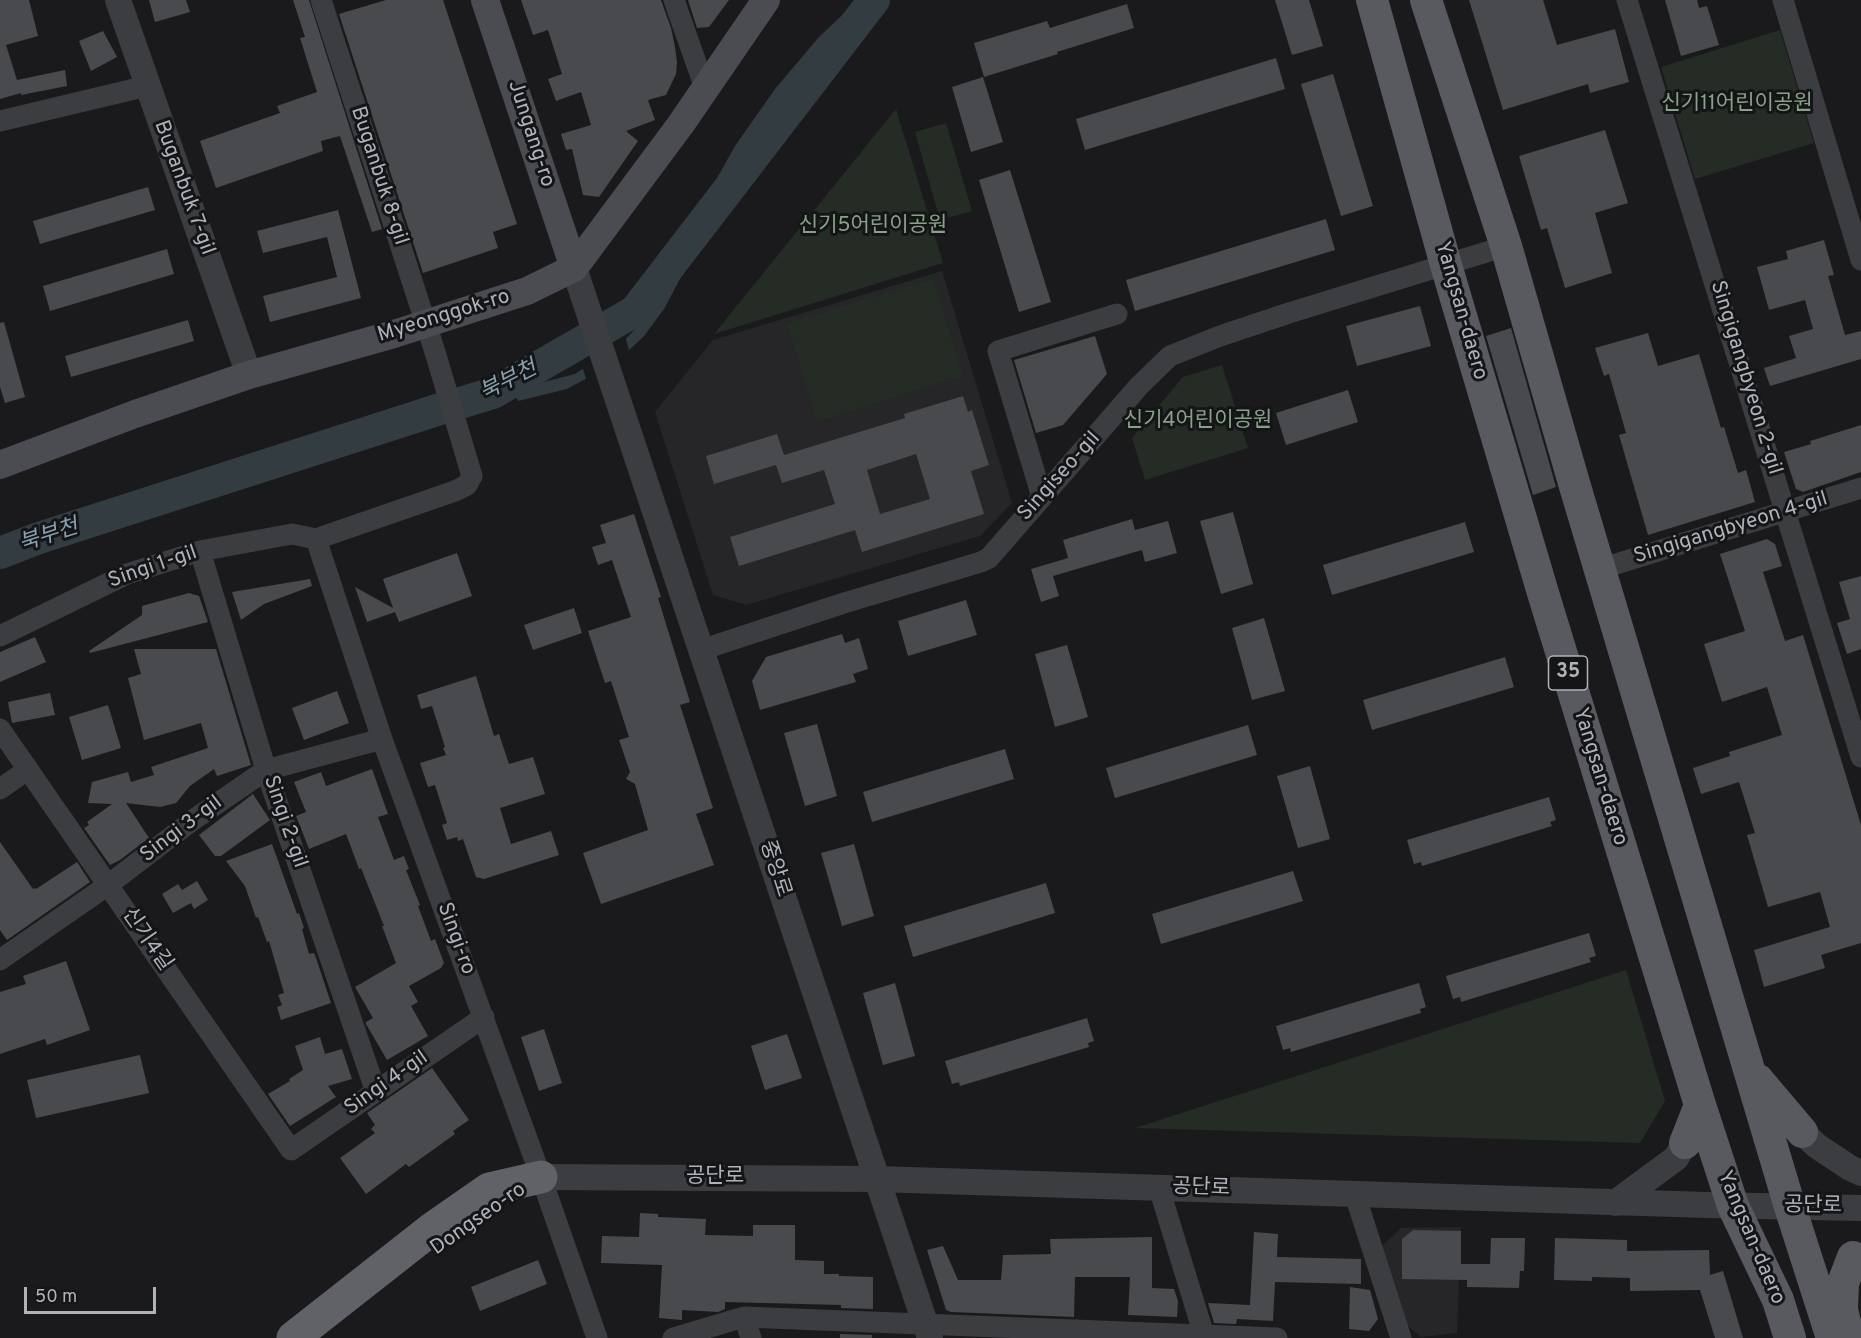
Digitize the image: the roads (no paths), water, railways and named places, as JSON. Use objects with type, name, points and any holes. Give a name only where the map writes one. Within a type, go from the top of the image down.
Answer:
[{"type":"highway","name":"Dongseo-ro","points":[[293,1338],[433,1228],[489,1189],[541,1177]]},
{"type":"highway","name":"Dongseo-ro","points":[[323,1338],[477,1216],[541,1177]]},
{"type":"main road","name":"Jungang-ro","points":[[485,0],[574,268]]},
{"type":"main road","name":"Myeonggok-ro","points":[[0,465],[135,414],[249,375],[394,334],[527,291],[574,268],[766,0]]},
{"type":"main road","name":"Yangsan-daero","points":[[1372,0],[1446,265],[1540,582],[1700,1105],[1733,1206],[1778,1300],[1790,1338]]},
{"type":"main road","name":"Yangsan-daero","points":[[1426,0],[1506,246],[1790,1207],[1832,1338]]},
{"type":"main road","points":[[1751,1073],[1802,1132]]},
{"type":"main road","points":[[1685,1143],[1700,1105]]},
{"type":"main road","points":[[1849,1338],[1842,1310],[1843,1283],[1857,1252]]},
{"type":"street","name":"Buganbuk 7-gil","points":[[118,0],[249,375]]},
{"type":"street","name":"Buganbuk 8-gil","points":[[316,539],[455,491],[467,484],[472,476],[426,323],[321,0]]},
{"type":"street","points":[[674,0],[705,88]]},
{"type":"street","name":"Singigangbyeon 2-gil","points":[[1627,0],[1861,757]]},
{"type":"street","points":[[1782,0],[1861,260]]},
{"type":"street","points":[[0,121],[147,86]]},
{"type":"street","name":"Singiseo-gil","points":[[702,650],[989,558],[1139,386],[1170,356],[1288,313],[1506,246]]},
{"type":"street","name":"중앙로","points":[[574,268],[927,1331]]},
{"type":"street","points":[[1042,497],[999,351],[1117,314]]},
{"type":"street","name":"Singigangbyeon 4-gil","points":[[1600,569],[1861,488]]},
{"type":"street","name":"Singi 1-gil","points":[[0,636],[127,574],[200,551],[292,534],[316,539]]},
{"type":"street","name":"Singi-ro","points":[[316,539],[382,739],[484,1017],[597,1338]]},
{"type":"street","name":"Singi 2-gil","points":[[200,551],[266,770],[376,1092]]},
{"type":"street","name":"신기4길","points":[[0,729],[291,1150],[376,1092]]},
{"type":"street","name":"Singi 3-gil","points":[[0,960],[266,770],[382,739]]},
{"type":"street","points":[[0,789],[27,770]]},
{"type":"street","name":"Singi 4-gil","points":[[376,1092],[484,1017]]},
{"type":"street","points":[[1802,1132],[1817,1146],[1861,1173]]},
{"type":"street","points":[[1615,1203],[1676,1158],[1685,1143]]},
{"type":"street","name":"공단로","points":[[541,1177],[877,1179],[1615,1203],[1861,1208]]},
{"type":"street","points":[[1159,1188],[1204,1335]]},
{"type":"street","points":[[1355,1195],[1401,1338]]},
{"type":"street","points":[[744,1317],[751,1338]]},
{"type":"street","points":[[673,1338],[744,1317],[927,1331],[1277,1338]]},
{"type":"waterway","name":"북부천","points":[[0,553],[39,538],[493,393],[635,311],[874,0]]},
{"type":"park label","name":"신기11어린이공원","points":[[1737,105]]},
{"type":"park label","name":"신기5어린이공원","points":[[873,227]]},
{"type":"park label","name":"신기4어린이공원","points":[[1198,422]]}]
